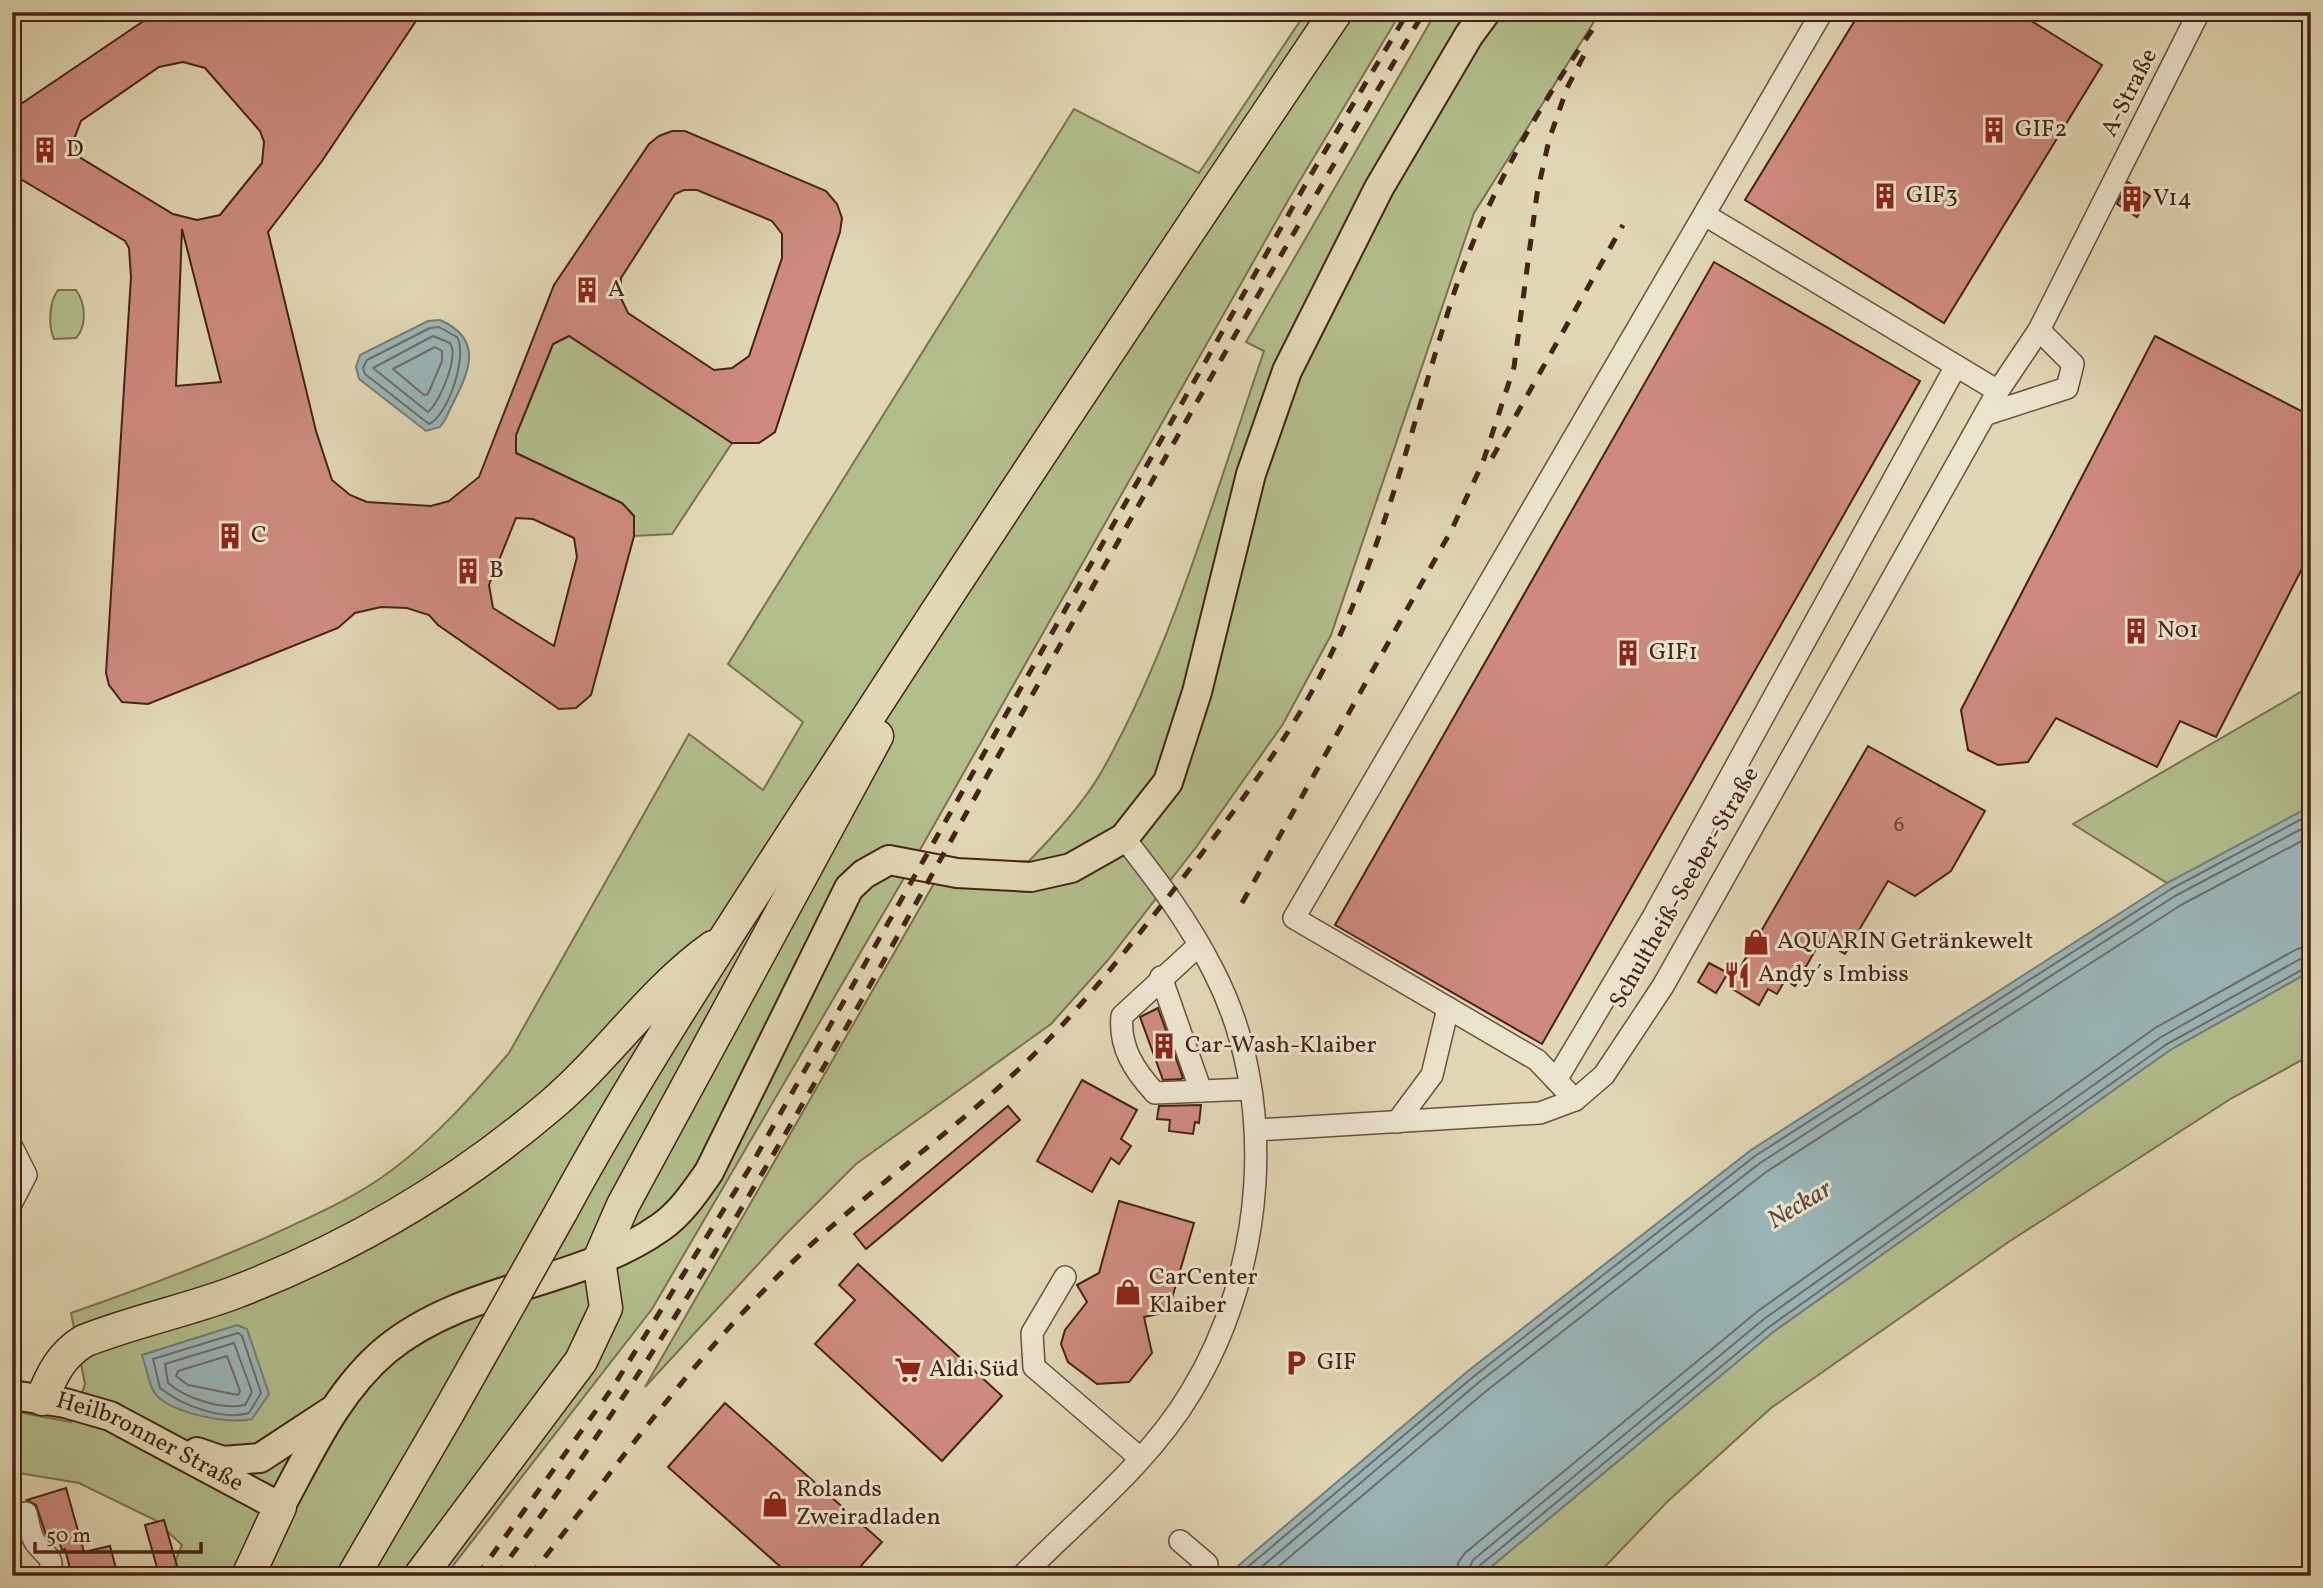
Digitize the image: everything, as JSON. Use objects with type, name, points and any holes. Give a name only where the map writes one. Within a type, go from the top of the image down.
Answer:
[{"type":"highway","points":[[353,1576],[448,1413],[598,1143],[726,937],[917,641],[1336,12]]},
{"type":"highway","points":[[420,1576],[581,1361],[606,1308],[606,1287],[599,1260],[622,1205],[810,856],[872,749],[917,641]]},
{"type":"highway","points":[[27,1397],[69,1352],[84,1341],[235,1292],[290,1270],[412,1206],[474,1165],[551,1105],[639,1018],[679,971],[726,937]]},
{"type":"highway","points":[[248,1576],[280,1507]]},
{"type":"highway","points":[[338,1576],[370,1544]]},
{"type":"main road","points":[[280,1507],[333,1410],[385,1350],[419,1326],[465,1305],[599,1260],[661,1227],[688,1202],[709,1172],[849,888],[864,874],[889,860],[957,873],[1031,877],[1071,868],[1124,838],[1168,782],[1197,692],[1251,474],[1287,371],[1379,188],[1469,35],[1486,12]]},
{"type":"main road","name":"Heilbronner Straße","points":[[27,1397],[110,1416],[280,1507]]},
{"type":"main road","points":[[142,1431],[223,1461],[260,1458],[333,1410]]},
{"type":"street","points":[[1574,1100],[1537,1060],[1294,918],[1822,12]]},
{"type":"street","name":"A-Straße","points":[[2107,197],[2199,12]]},
{"type":"street","name":"Schultheiß-Seeber-Straße","points":[[1257,1130],[1540,1114],[1574,1100],[1604,1075],[1663,986],[1998,391],[2039,330],[2107,197]]},
{"type":"street","points":[[1705,215],[1998,391]]},
{"type":"street","points":[[1987,414],[2067,388],[2073,364],[2039,330]]},
{"type":"street","points":[[1556,1080],[1652,919],[1956,366]]},
{"type":"street","points":[[1022,1576],[1140,1458],[1191,1393],[1218,1338],[1244,1273],[1256,1175],[1257,1130],[1230,1013],[1214,971],[1199,945],[1168,894],[1124,838]]},
{"type":"street","points":[[1199,945],[1122,1016],[1120,1036],[1136,1073],[1155,1093],[1249,1089]]},
{"type":"street","points":[[1161,978],[1201,1091]]},
{"type":"street","points":[[1397,1122],[1432,1075],[1448,1008]]},
{"type":"street","points":[[12,1147],[26,1175],[12,1202]]},
{"type":"street","points":[[1065,1277],[1032,1333],[1034,1367],[1140,1458]]},
{"type":"street","points":[[26,1513],[34,1541],[51,1560],[52,1566],[47,1576]]},
{"type":"street","points":[[1180,1541],[1208,1564],[1197,1576]]},
{"type":"green space","points":[[1306,12],[1401,12],[1290,197],[904,878],[652,1309],[445,1576],[169,1576],[182,1545],[155,1520],[79,1483],[12,1472],[12,1411],[71,1422],[85,1384],[71,1313],[217,1258],[346,1199],[408,1157],[468,1100],[509,1053],[689,734],[763,790],[803,722],[728,664],[1074,109],[1199,173]]},
{"type":"green space","points":[[1436,12],[1600,12],[1474,213],[1331,635],[1283,724],[1197,846],[1108,960],[1051,1024],[856,1164],[786,1234],[645,1387],[944,866],[1029,861],[1077,807],[1102,771],[1151,671],[1211,511],[1264,351],[1246,342]]},
{"type":"green space","points":[[58,290],[76,290],[82,302],[82,327],[76,338],[54,339],[50,314]]},
{"type":"green space","points":[[569,336],[732,443],[672,534],[634,536],[634,516],[622,503],[516,453],[516,435],[553,344]]},
{"type":"green space","points":[[2311,686],[2311,811],[2167,883],[2073,824]]},
{"type":"green space","points":[[2311,971],[2311,1055],[2232,1098],[2010,1241],[1771,1408],[1667,1502],[1596,1576],[1480,1576],[1773,1332],[2170,1050]]},
{"type":"water","points":[[440,320],[456,329],[465,340],[469,352],[468,364],[465,378],[445,420],[440,427],[426,431],[359,379],[356,367],[360,355],[428,321]]},
{"type":"water","name":"Neckar","points":[[2311,806],[2311,971],[2170,1050],[1773,1332],[1480,1576],[1226,1576],[1468,1371],[1751,1150],[2167,883]]},
{"type":"water","points":[[237,1325],[247,1329],[269,1394],[252,1419],[229,1420],[200,1416],[172,1406],[154,1392],[142,1355]]},
{"type":"building","points":[[157,12],[422,12],[322,161],[268,232],[316,431],[332,480],[350,495],[367,502],[431,506],[449,501],[479,477],[554,285],[649,144],[659,136],[672,131],[685,131],[826,191],[837,204],[842,218],[840,232],[775,432],[759,443],[732,443],[569,336],[553,344],[516,435],[516,453],[622,503],[634,516],[634,536],[591,695],[576,708],[559,709],[438,625],[429,615],[407,608],[381,607],[355,613],[338,628],[148,704],[122,702],[109,685],[106,673],[131,277],[129,248],[125,241],[12,174],[12,110]],"holes":[[[183,62],[205,68],[260,131],[264,142],[262,163],[220,215],[197,220],[173,214],[81,158],[74,139],[81,121],[159,67]],[[684,190],[697,190],[772,221],[782,234],[782,258],[749,356],[732,368],[714,370],[628,313],[620,296],[621,278],[675,194]],[[182,229],[221,382],[176,386]],[[516,518],[533,519],[574,538],[577,557],[554,646],[493,608],[489,585]]]},
{"type":"building","points":[[1860,12],[2017,12],[2102,65],[1944,323],[1745,200]]},
{"type":"building","name":"V14","points":[[2128,182],[2150,196],[2137,217],[2117,204]]},
{"type":"building","name":"GIF1","points":[[1714,262],[1920,381],[1542,1044],[1335,925]]},
{"type":"building","name":"N01","points":[[2155,336],[2311,416],[2311,551],[2216,737],[2180,721],[2157,767],[2056,718],[2028,762],[1998,765],[1968,750],[1961,710]]},
{"type":"building","points":[[1868,746],[1985,811],[1951,871],[1915,896],[1888,881],[1845,954],[1821,940],[1795,986],[1785,980],[1777,994],[1768,989],[1759,1005],[1729,987]]},
{"type":"building","points":[[1709,963],[1728,973],[1716,993],[1698,982]]},
{"type":"building","name":"Car-Wash-Klaiber","points":[[1158,1008],[1183,1078],[1181,1079],[1163,1080],[1140,1017]]},
{"type":"building","points":[[1082,1080],[1137,1110],[1121,1139],[1131,1146],[1119,1164],[1111,1158],[1092,1192],[1037,1161]]},
{"type":"building","points":[[1201,1105],[1199,1123],[1195,1122],[1193,1134],[1169,1131],[1170,1120],[1157,1119],[1159,1106]]},
{"type":"building","points":[[1008,1106],[1020,1120],[866,1249],[854,1234]]},
{"type":"building","name":"CarCenter Klaiber","points":[[1119,1201],[1194,1223],[1168,1312],[1144,1317],[1152,1353],[1129,1382],[1097,1384],[1068,1362],[1061,1344],[1065,1330],[1087,1302],[1077,1285],[1099,1273]]},
{"type":"building","name":"Aldi Süd","points":[[858,1264],[1002,1396],[942,1461],[815,1344],[855,1300],[839,1285]]},
{"type":"building","name":"Rolands Zweiradladen","points":[[725,1403],[882,1542],[852,1576],[791,1576],[668,1467]]},
{"type":"building","points":[[66,1488],[84,1552],[110,1546],[118,1576],[72,1576],[65,1549],[62,1550],[59,1541],[53,1542],[46,1535],[36,1505],[27,1500]]},
{"type":"building","points":[[164,1520],[177,1566],[158,1571],[145,1525]]},
{"type":"railway","points":[[477,1576],[613,1387],[749,1169],[1312,173],[1408,12]]},
{"type":"railway","points":[[496,1576],[559,1491],[618,1404],[784,1137],[1239,329],[1424,12]]},
{"type":"railway","points":[[530,1576],[680,1385],[777,1277],[836,1223],[990,1095],[1061,1027],[1154,915],[1263,770],[1320,676],[1367,570],[1454,293],[1483,219],[1539,112],[1605,12]]},
{"type":"railway","points":[[1242,903],[1451,531],[1483,462],[1514,367],[1537,194],[1549,140],[1567,88],[1584,55]]},
{"type":"railway","points":[[1492,458],[1623,225]]},
{"type":"place","name":"GIF2","points":[[1994,130]]},
{"type":"place","name":"D","points":[[45,150]]},
{"type":"place","name":"GIF3","points":[[1885,196]]},
{"type":"place","name":"V14","points":[[2132,199]]},
{"type":"place","name":"A","points":[[587,290]]},
{"type":"place","name":"C","points":[[230,536]]},
{"type":"place","name":"B","points":[[468,571]]},
{"type":"place","name":"N01","points":[[2136,631]]},
{"type":"place","name":"GIF1","points":[[1628,653]]},
{"type":"place","name":"AQUARIN Getränkewelt","points":[[1756,942]]},
{"type":"place","name":"Andy´s Imbiss","points":[[1737,975]]},
{"type":"place","name":"Car-Wash-Klaiber","points":[[1164,1046]]},
{"type":"place","name":"CarCenter Klaiber","points":[[1128,1292]]},
{"type":"place","name":"GIF","points":[[1296,1363]]},
{"type":"place","name":"Aldi Süd","points":[[908,1370]]},
{"type":"place","name":"Rolands Zweiradladen","points":[[775,1504]]}]
